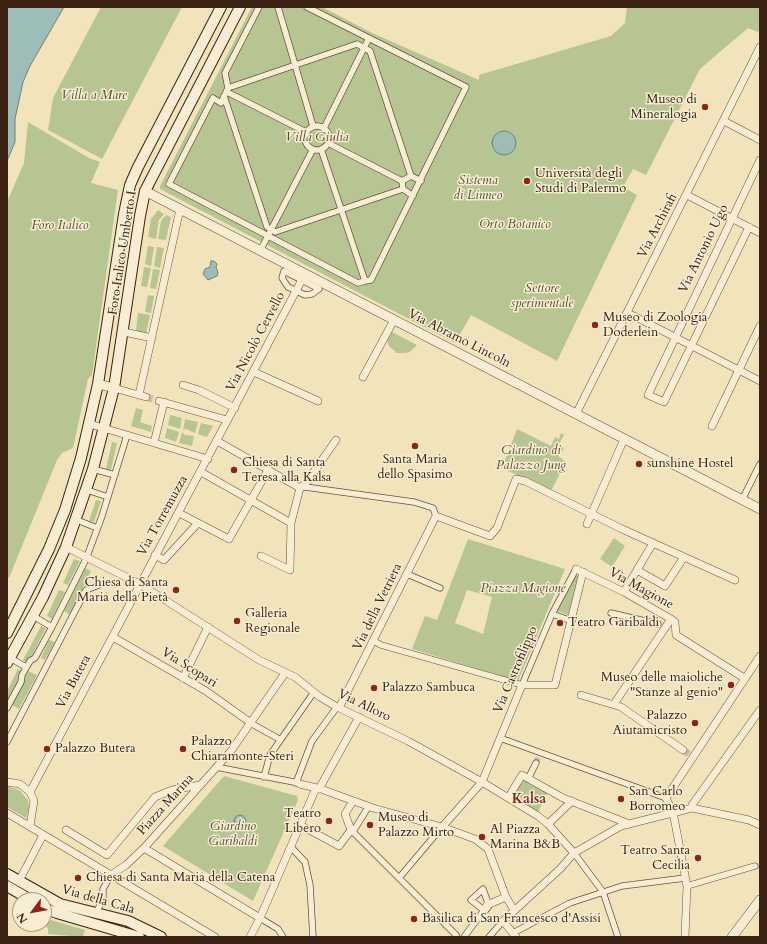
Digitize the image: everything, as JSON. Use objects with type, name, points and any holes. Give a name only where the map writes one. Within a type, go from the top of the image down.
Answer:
[{"type":"main road","name":"Foro Italico Umberto I","points":[[7,633],[35,580],[52,541],[73,485],[90,424],[98,384],[127,195],[130,185],[221,7]]},
{"type":"main road","name":"Foro Italico Umberto I","points":[[8,661],[33,616],[66,547],[87,490],[114,388],[145,191],[240,7]]},
{"type":"main road","name":"Via della Cala","points":[[7,874],[60,904],[96,912],[139,925],[161,937]]},
{"type":"main road","points":[[7,886],[17,892]]},
{"type":"main road","name":"Via della Cala","points":[[52,912],[139,937]]},
{"type":"street","points":[[259,7],[225,72],[226,92],[267,227],[275,232],[403,189]]},
{"type":"street","points":[[278,7],[313,126]]},
{"type":"street","points":[[308,7],[466,87],[414,196],[372,280],[358,283],[169,184],[213,98],[221,103],[226,92],[296,64],[357,44],[370,51],[411,176],[421,181]]},
{"type":"street","points":[[324,128],[369,38]]},
{"type":"street","name":"Via Archirafi","points":[[576,414],[724,122],[760,47]]},
{"type":"street","points":[[226,92],[306,132]]},
{"type":"street","points":[[724,122],[760,140]]},
{"type":"street","points":[[313,126],[324,128],[328,135],[328,143],[321,149],[314,149],[306,143],[306,132],[313,126]]},
{"type":"street","points":[[328,143],[402,181]]},
{"type":"street","points":[[260,251],[314,149]]},
{"type":"street","points":[[321,149],[366,282]]},
{"type":"street","name":"Via Antonio Ugo","points":[[749,227],[664,402],[648,395],[760,160]]},
{"type":"street","points":[[402,181],[411,176]]},
{"type":"street","points":[[402,181],[403,189]]},
{"type":"street","points":[[403,189],[414,196]]},
{"type":"street","name":"Via Abramo Lincoln","points":[[145,191],[260,251],[303,277],[394,320],[760,509]]},
{"type":"street","points":[[687,195],[760,232]]},
{"type":"street","points":[[98,384],[142,396],[152,338],[180,209]]},
{"type":"street","points":[[284,271],[303,277],[319,289],[308,295],[296,291],[283,282],[282,275],[284,271]]},
{"type":"street","name":"Via Nicolò Cervello","points":[[217,441],[303,277]]},
{"type":"street","points":[[628,313],[760,381]]},
{"type":"street","points":[[364,377],[394,320]]},
{"type":"street","points":[[712,426],[760,326]]},
{"type":"street","points":[[124,332],[152,338]]},
{"type":"street","points":[[254,372],[318,401]]},
{"type":"street","points":[[183,385],[199,390],[235,408]]},
{"type":"street","points":[[154,443],[162,401],[227,420]]},
{"type":"street","points":[[90,424],[208,459]]},
{"type":"street","points":[[7,708],[21,682],[22,675],[26,667],[35,658],[87,557],[127,435]]},
{"type":"street","points":[[587,524],[624,439]]},
{"type":"street","points":[[261,556],[290,570],[291,523],[300,488],[306,483],[336,440]]},
{"type":"street","points":[[217,441],[300,488],[305,487],[414,502],[432,508],[436,516],[490,536],[497,528],[516,479],[525,481],[650,542],[735,580]]},
{"type":"street","name":"Via Torremuzza","points":[[140,584],[217,441]]},
{"type":"street","points":[[742,500],[760,464]]},
{"type":"street","points":[[93,469],[114,475]]},
{"type":"street","points":[[179,513],[229,539],[250,498],[268,470]]},
{"type":"street","points":[[201,472],[250,498],[266,510],[291,523]]},
{"type":"street","points":[[87,490],[108,496]]},
{"type":"street","name":"Via della Vetriera","points":[[338,707],[374,641],[436,516]]},
{"type":"street","points":[[76,520],[97,528]]},
{"type":"street","points":[[155,555],[164,560],[198,523]]},
{"type":"street","points":[[52,541],[66,547]]},
{"type":"street","points":[[624,592],[637,570],[650,542]]},
{"type":"street","name":"Via Alloro","points":[[66,547],[140,584],[261,661],[295,677],[314,692],[338,707],[408,741],[482,782],[538,816],[548,824],[574,853]]},
{"type":"street","points":[[637,570],[665,586],[684,557]]},
{"type":"street","name":"Via Magione","points":[[576,569],[624,592],[671,619],[674,622],[676,635],[744,678]]},
{"type":"street","name":"Via Castrofilippo","points":[[442,827],[482,782],[552,614],[576,569]]},
{"type":"street","points":[[374,641],[381,645],[522,685],[555,685],[583,572]]},
{"type":"street","points":[[407,574],[440,588]]},
{"type":"street","name":"Via Butera","points":[[30,792],[140,584]]},
{"type":"street","points":[[7,742],[86,590],[99,585]]},
{"type":"street","points":[[611,613],[658,624]]},
{"type":"street","points":[[552,614],[572,621]]},
{"type":"street","points":[[33,616],[52,627]]},
{"type":"street","points":[[614,704],[671,619]]},
{"type":"street","points":[[183,678],[208,627]]},
{"type":"street","name":"Via Scopari","points":[[113,637],[206,691],[253,724]]},
{"type":"street","points":[[666,798],[688,754],[760,658]]},
{"type":"street","points":[[8,661],[26,667]]},
{"type":"street","name":"Piazza Marina","points":[[283,937],[278,929],[144,848],[253,724],[285,673]]},
{"type":"street","points":[[264,777],[270,755],[314,692]]},
{"type":"street","points":[[581,695],[614,704],[688,754]]},
{"type":"street","points":[[298,783],[312,741],[338,707]]},
{"type":"street","points":[[692,808],[692,805],[760,710]]},
{"type":"street","points":[[250,937],[260,918],[317,789],[359,717]]},
{"type":"street","points":[[253,724],[280,739]]},
{"type":"street","points":[[500,738],[666,798],[672,812],[686,882],[684,937]]},
{"type":"street","points":[[528,779],[536,763]]},
{"type":"street","points":[[216,767],[298,783],[442,827],[475,839],[488,849],[506,897],[514,910]]},
{"type":"street","points":[[508,798],[522,775],[572,801],[628,824]]},
{"type":"street","points":[[7,782],[20,784],[30,792],[34,801],[30,826]]},
{"type":"street","points":[[66,830],[107,855],[155,797],[172,790],[200,785]]},
{"type":"street","points":[[353,801],[345,814],[352,830],[456,934]]},
{"type":"street","points":[[548,824],[572,801]]},
{"type":"street","points":[[489,937],[502,921],[560,870],[574,853],[628,824],[692,808],[749,820],[760,825]]},
{"type":"street","points":[[300,825],[339,846],[365,817],[367,809]]},
{"type":"street","points":[[7,813],[215,937]]},
{"type":"street","points":[[399,878],[442,827]]},
{"type":"street","points":[[19,881],[43,834]]},
{"type":"street","points":[[291,847],[305,862],[310,885],[314,937]]},
{"type":"street","points":[[96,912],[103,899],[103,889],[111,875],[126,865],[144,848]]},
{"type":"street","points":[[574,853],[603,892],[618,937]]},
{"type":"street","points":[[502,921],[514,935],[570,903],[622,886],[686,882],[755,866]]},
{"type":"street","points":[[464,937],[486,907],[506,897]]},
{"type":"street","points":[[732,937],[760,900]]},
{"type":"green space","name":"Villa a Mare","points":[[101,7],[182,7],[102,159],[48,130],[53,98]]},
{"type":"green space","points":[[252,7],[322,7],[372,33],[479,80],[479,75],[611,36],[625,23],[627,7],[760,7],[760,28],[758,32],[748,28],[700,69],[646,175],[633,169],[623,187],[637,195],[557,361],[471,315],[455,343],[160,189],[160,186]]},
{"type":"green space","name":"Foro Italico","points":[[28,122],[89,158],[100,162],[91,183],[118,190],[92,375],[88,379],[73,448],[62,453],[57,460],[9,578],[7,577],[7,202],[24,163]]},
{"type":"green space","points":[[158,210],[164,214],[159,220],[156,239],[148,237],[151,219]]},
{"type":"green space","points":[[166,215],[171,217],[166,240],[158,239],[161,221]]},
{"type":"green space","points":[[148,246],[154,247],[151,266],[145,264]]},
{"type":"green space","points":[[157,247],[164,248],[160,268],[154,266]]},
{"type":"green space","points":[[144,267],[151,268],[147,287],[141,286]]},
{"type":"green space","points":[[153,269],[160,270],[156,289],[150,288]]},
{"type":"green space","points":[[148,295],[154,296],[151,313],[145,312]]},
{"type":"green space","points":[[138,313],[150,315],[146,334],[136,331]]},
{"type":"green space","points":[[392,332],[417,345],[411,351],[406,353],[397,353],[389,346],[387,341]]},
{"type":"green space","points":[[136,408],[143,410],[140,422],[152,426],[151,432],[131,426]]},
{"type":"green space","points":[[170,415],[182,418],[180,429],[168,425]]},
{"type":"green space","points":[[185,419],[198,422],[195,433],[186,429],[183,430]]},
{"type":"green space","points":[[201,423],[213,426],[207,437],[198,434]]},
{"type":"green space","points":[[167,428],[179,432],[176,442],[165,438]]},
{"type":"green space","name":"Giardino di Palazzo Jung","points":[[517,429],[551,446],[555,437],[559,439],[561,433],[564,435],[559,444],[564,449],[558,456],[566,462],[551,491],[502,468]]},
{"type":"green space","points":[[182,432],[185,435],[194,436],[192,446],[179,443]]},
{"type":"green space","points":[[112,442],[117,443],[111,470],[106,469]]},
{"type":"green space","points":[[96,500],[101,501],[94,522],[89,521]]},
{"type":"green space","points":[[614,538],[625,546],[612,567],[600,559]]},
{"type":"green space","name":"Piazza Magione","points":[[468,539],[565,569],[518,681],[412,649],[425,616],[437,620]],"holes":[[[467,590],[492,597],[483,634],[455,623]]]},
{"type":"green space","points":[[74,559],[80,561],[68,585],[63,583]]},
{"type":"green space","points":[[85,568],[91,571],[70,615],[64,611]]},
{"type":"green space","points":[[575,574],[579,577],[568,615],[557,611]]},
{"type":"green space","points":[[59,590],[65,592],[52,619],[47,616]]},
{"type":"green space","points":[[41,626],[46,628],[28,663],[23,660]]},
{"type":"green space","points":[[49,640],[55,642],[45,660],[41,658]]},
{"type":"green space","points":[[18,669],[23,672],[7,701],[7,691]]},
{"type":"green space","points":[[28,671],[37,675],[19,709],[12,705]]},
{"type":"green space","name":"Giardino Garibaldi","points":[[224,776],[297,796],[298,800],[253,901],[163,846]]},
{"type":"green space","points":[[522,776],[549,792],[544,797],[545,798],[538,812],[510,797]]},
{"type":"green space","points":[[7,786],[19,790],[28,800],[29,808],[26,818],[7,807]]},
{"type":"green space","points":[[52,920],[85,930],[83,937],[48,934],[48,932],[52,932]]},
{"type":"water","points":[[7,7],[64,7],[30,66],[23,82],[15,119],[15,142],[7,161]]},
{"type":"water","points":[[504,131],[512,135],[516,143],[512,151],[504,155],[496,151],[492,143],[496,135]]},
{"type":"water","points":[[211,261],[214,261],[217,264],[216,267],[218,273],[217,276],[208,280],[203,274],[205,269],[210,267]]},
{"type":"water","points":[[238,815],[242,815],[246,821],[242,827],[238,827],[234,823],[234,819]]},
{"type":"tunnel","points":[[146,397],[159,401]]},
{"type":"tunnel","points":[[683,750],[689,754]]},
{"type":"tunnel","points":[[536,763],[540,753]]},
{"type":"place","name":"Museo di Mineralogia","points":[[705,107]]},
{"type":"place","name":"Università degli Studi di Palermo","points":[[527,181]]},
{"type":"place","name":"Museo di Zoologia Doderlein","points":[[595,325]]},
{"type":"place","name":"Santa Maria dello Spasimo","points":[[415,446]]},
{"type":"place","name":"sunshine Hostel","points":[[639,464]]},
{"type":"place","name":"Chiesa di Santa Teresa alla Kalsa","points":[[234,470]]},
{"type":"place","name":"Chiesa di Santa Maria della Pietà","points":[[176,590]]},
{"type":"place","name":"Galleria Regionale","points":[[237,621]]},
{"type":"place","name":"Teatro Garibaldi","points":[[560,623]]},
{"type":"place","name":"Museo delle maioliche \"Stanze al genio\"","points":[[731,685]]},
{"type":"place","name":"Palazzo Sambuca","points":[[374,688]]},
{"type":"place","name":"Palazzo Aiutamicristo","points":[[695,723]]},
{"type":"place","name":"Palazzo Butera","points":[[47,749]]},
{"type":"place","name":"Palazzo Chiaramonte-Steri","points":[[183,749]]},
{"type":"place","name":"San Carlo Borromeo","points":[[621,799]]},
{"type":"place","name":"Teatro Libero","points":[[329,821]]},
{"type":"place","name":"Museo di Palazzo Mirto","points":[[370,825]]},
{"type":"place","name":"Al Piazza Marina B&B","points":[[482,837]]},
{"type":"place","name":"Teatro Santa Cecilia","points":[[698,858]]},
{"type":"place","name":"Chiesa di Santa Maria della Catena","points":[[78,878]]},
{"type":"place","name":"Basilica di San Francesco d'Assisi","points":[[414,919]]},
{"type":"district","name":"Kalsa","points":[[529,800]]},
{"type":"park label","name":"Villa Giulia","points":[[317,138]]},
{"type":"park label","name":"Sistema di Linneo","points":[[478,188]]},
{"type":"park label","name":"Orto Botanico","points":[[515,225]]},
{"type":"park label","name":"Settore sperimentale","points":[[542,296]]}]
